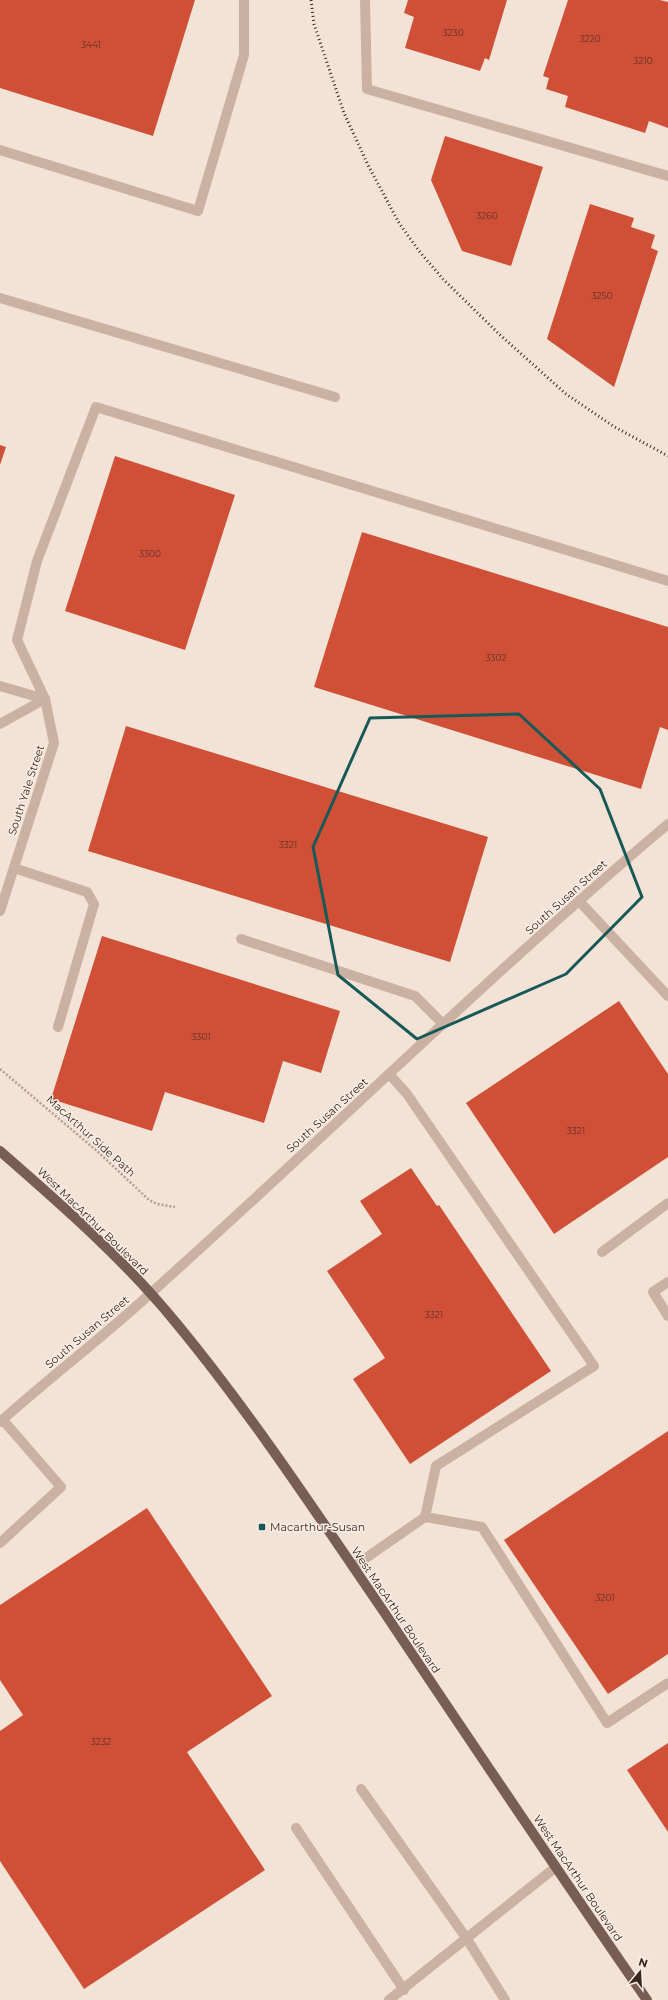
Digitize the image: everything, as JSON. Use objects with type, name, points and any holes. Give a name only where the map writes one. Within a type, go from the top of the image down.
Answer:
[{"type":"main road","name":"West MacArthur Boulevard","points":[[0,1151],[53,1196],[117,1257],[176,1322],[273,1449],[647,2000]]},
{"type":"street","points":[[0,150],[198,211],[244,55],[244,0]]},
{"type":"street","points":[[365,0],[366,89],[668,176]]},
{"type":"street","points":[[0,298],[335,397]]},
{"type":"street","name":"South Yale Street","points":[[0,911],[54,743],[44,699],[17,640],[37,561],[96,407],[668,581]]},
{"type":"street","points":[[0,686],[44,699]]},
{"type":"street","points":[[0,724],[44,699]]},
{"type":"street","name":"South Susan Street","points":[[1,1421],[150,1294],[390,1075],[443,1024],[579,901],[668,824]]},
{"type":"street","points":[[14,868],[87,892],[94,904],[58,1027]]},
{"type":"street","points":[[579,901],[668,996]]},
{"type":"street","points":[[241,940],[415,996],[443,1024]]},
{"type":"street","points":[[353,1567],[425,1517],[436,1466],[594,1366],[407,1094],[390,1075]]},
{"type":"street","points":[[602,1252],[668,1203]]},
{"type":"street","points":[[668,1282],[653,1292],[668,1316]]},
{"type":"street","points":[[0,1543],[61,1487],[1,1421]]},
{"type":"street","points":[[425,1517],[482,1527],[607,1723],[668,1683]]},
{"type":"street","points":[[361,1789],[467,1939],[505,2000]]},
{"type":"street","points":[[296,1828],[404,1990]]},
{"type":"street","points":[[389,2000],[404,1990],[556,1867]]},
{"type":"path","name":"MacArthur Side Path","points":[[0,1069],[97,1151],[149,1200],[157,1204],[175,1207]]},
{"type":"highlighted area","points":[[519,714],[600,789],[642,897],[566,974],[417,1039],[338,975],[313,847],[370,718]]},
{"type":"building","points":[[0,0],[195,0],[153,136],[0,88]]},
{"type":"building","points":[[408,0],[507,0],[489,60],[485,58],[480,71],[405,48],[414,17],[404,13]]},
{"type":"building","points":[[568,0],[660,0],[668,2],[668,128],[649,121],[645,133],[565,107],[568,96],[546,89],[549,78],[543,76]]},
{"type":"building","points":[[445,136],[543,167],[511,266],[462,251],[431,180]]},
{"type":"building","points":[[590,204],[634,218],[631,227],[655,235],[651,248],[658,251],[614,387],[547,339]]},
{"type":"building","points":[[0,445],[6,447],[0,465]]},
{"type":"building","points":[[115,456],[235,495],[185,650],[65,611]]},
{"type":"building","points":[[362,532],[668,627],[668,730],[660,727],[641,789],[314,687]]},
{"type":"building","points":[[126,726],[488,837],[450,962],[88,851]]},
{"type":"building","points":[[102,936],[340,1011],[321,1073],[283,1061],[264,1123],[165,1092],[152,1131],[51,1099]]},
{"type":"building","points":[[619,1001],[668,1074],[668,1157],[554,1234],[466,1103]]},
{"type":"building","points":[[411,1168],[437,1206],[439,1205],[551,1371],[410,1464],[353,1379],[385,1358],[327,1271],[382,1234],[360,1201]]},
{"type":"building","points":[[668,1431],[668,1654],[608,1694],[504,1540]]},
{"type":"building","points":[[147,1508],[272,1696],[187,1752],[265,1870],[84,1989],[0,1861],[0,1731],[23,1715],[0,1680],[0,1605]]},
{"type":"building","points":[[668,1743],[668,1832],[627,1770]]},
{"type":"railway","points":[[311,0],[314,24],[344,113],[368,165],[399,223],[419,251],[443,279],[499,334],[566,394],[613,426],[668,456]]},
{"type":"place","name":"Macarthur-Susan","points":[[262,1527]]}]
